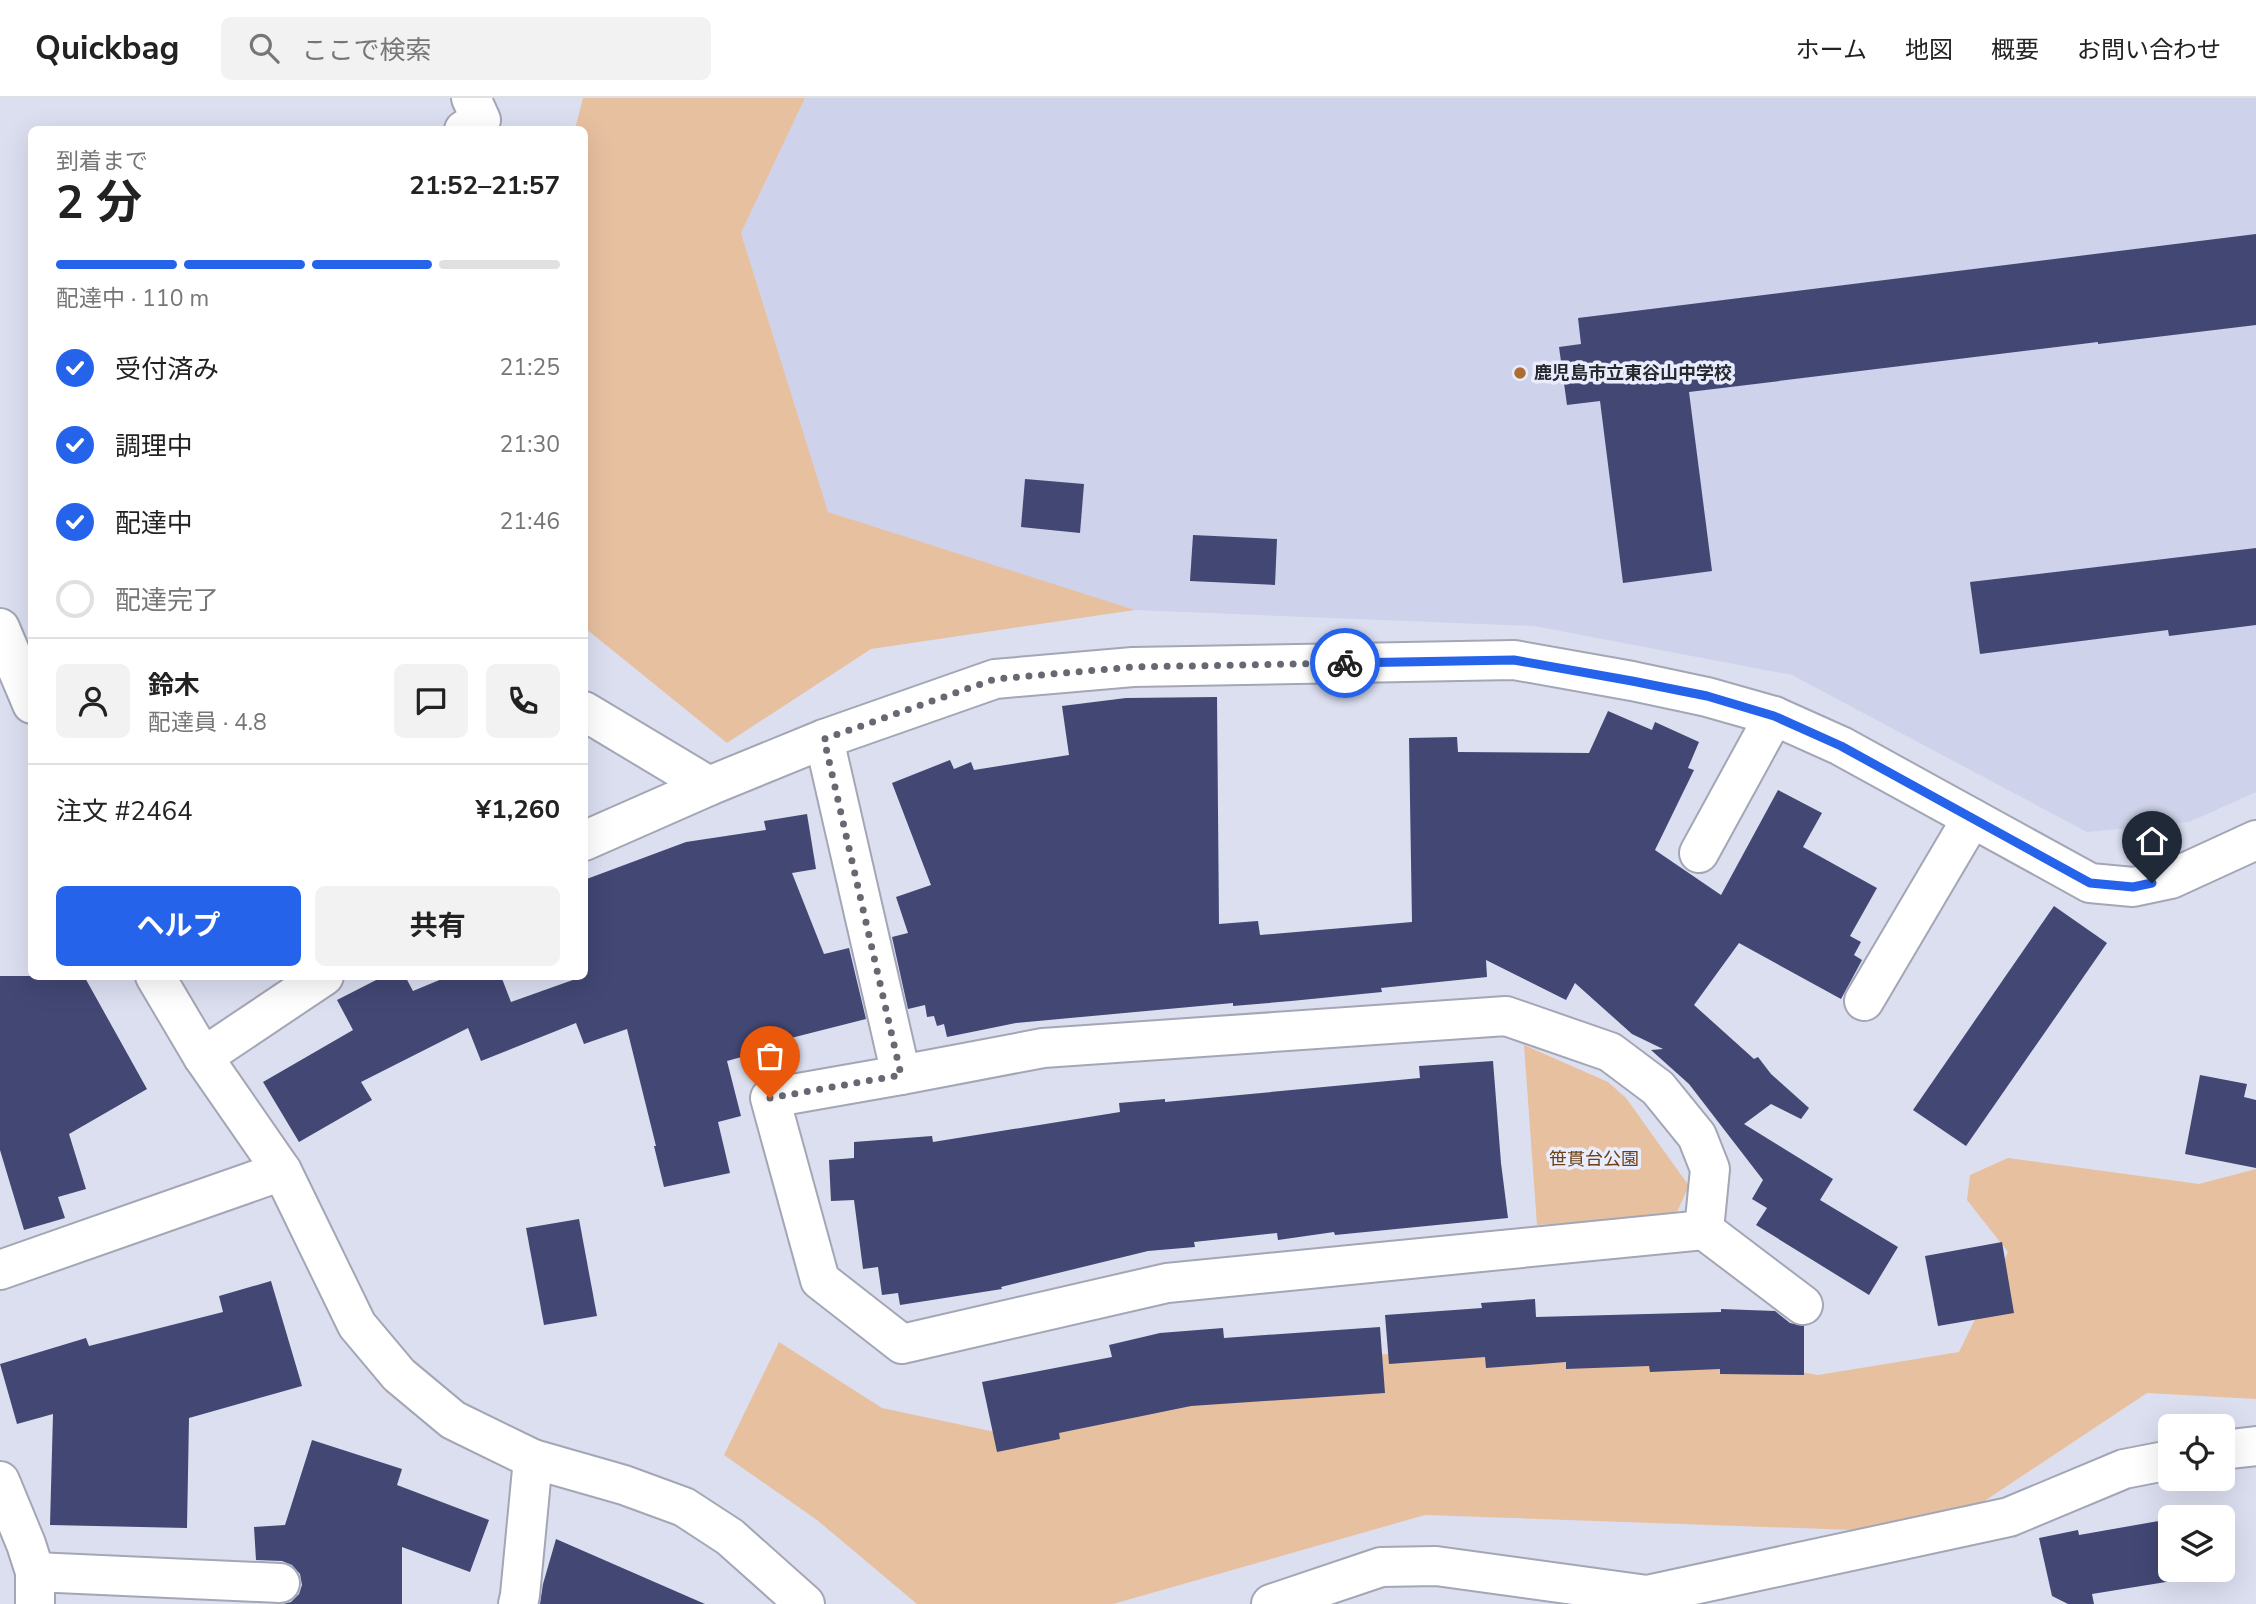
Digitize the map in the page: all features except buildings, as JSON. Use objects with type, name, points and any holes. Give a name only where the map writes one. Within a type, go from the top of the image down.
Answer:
[{"type":"street","points":[[471,98],[481,120],[471,126]]},
{"type":"street","points":[[0,628],[28,694]]},
{"type":"street","points":[[588,839],[824,739],[995,679],[1133,667],[1514,660],[1707,696],[1774,716],[1841,746],[2090,883],[2133,887],[2171,879],[2256,840]]},
{"type":"street","points":[[588,713],[709,786]]},
{"type":"street","points":[[1699,853],[1774,716]]},
{"type":"street","points":[[824,739],[901,1075]]},
{"type":"street","points":[[1864,1001],[1972,818]]},
{"type":"street","points":[[157,980],[203,1057],[282,1171],[357,1325],[399,1375],[453,1420],[533,1459],[624,1485],[684,1507],[730,1537],[805,1604]]},
{"type":"street","points":[[203,1057],[318,980]]},
{"type":"street","points":[[1704,1230],[1710,1169],[1697,1136],[1658,1088],[1610,1052],[1506,1016],[1043,1048],[770,1098],[820,1280],[902,1344],[1167,1283],[1704,1230],[1803,1305]]},
{"type":"street","points":[[0,1270],[282,1171]]},
{"type":"street","points":[[2235,1448],[2256,1446]]},
{"type":"street","points":[[518,1604],[533,1459]]},
{"type":"street","points":[[1271,1604],[1381,1567],[1436,1566],[1647,1595],[2009,1517],[2124,1469],[2158,1462]]},
{"type":"street","points":[[0,1481],[26,1544],[35,1588],[280,1583]]},
{"type":"shaded area","name":"鹿児島市立東谷山中学校","points":[[805,98],[2256,98],[2256,792],[2189,822],[2087,832],[1792,675],[1534,626],[1135,610],[828,513],[741,233]]},
{"type":"green space","points":[[583,98],[805,98],[741,233],[828,512],[1135,610],[871,649],[727,743],[588,630],[588,126],[576,126]]},
{"type":"green space","name":"笹貫台公園","points":[[1524,1045],[1608,1082],[1626,1098],[1689,1186],[1675,1216],[1537,1225]]},
{"type":"green space","points":[[2008,1158],[2199,1184],[2256,1169],[2256,1399],[2147,1393],[1977,1506],[1853,1530],[1425,1515],[1113,1604],[917,1604],[817,1520],[724,1455],[779,1342],[882,1408],[995,1432],[1228,1366],[1604,1338],[1818,1375],[1959,1352],[2008,1252],[1967,1200],[1970,1175]]},
{"type":"way so far","points":[[770,1098],[901,1075],[824,739],[995,679],[1133,667],[1345,663]]},
{"type":"place","name":"鹿児島市立東谷山中学校","points":[[1520,373]]},
{"type":"route","points":[[1345,663],[1514,660],[1707,696],[1774,716],[1841,746],[2090,883],[2133,887],[2152,883]]}]
